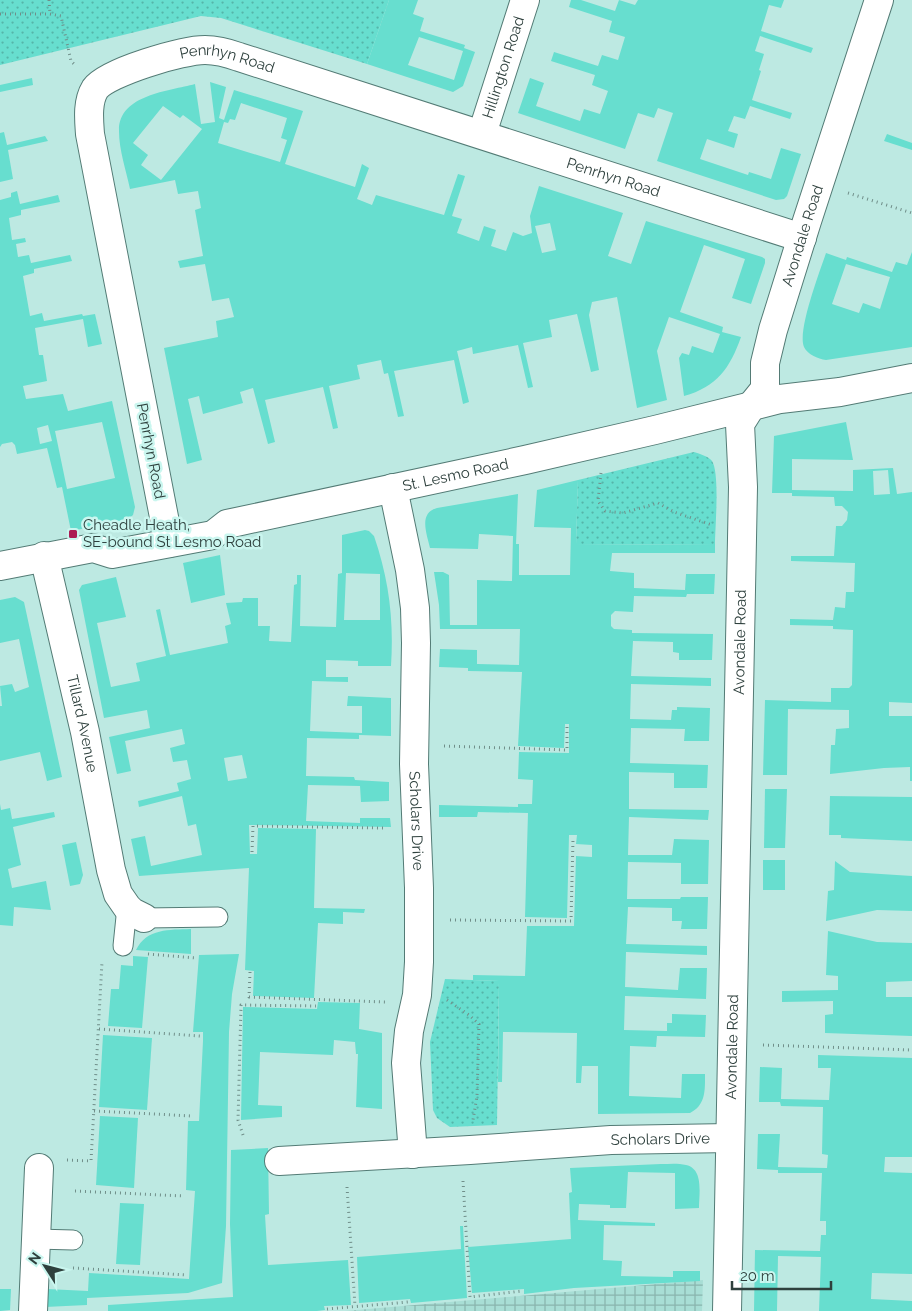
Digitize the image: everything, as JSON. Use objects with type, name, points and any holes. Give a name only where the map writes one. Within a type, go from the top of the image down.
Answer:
[{"type":"street","name":"Hillington Road","points":[[482,134],[525,0]]},
{"type":"street","name":"Avondale Road","points":[[727,1311],[743,470],[740,424],[765,389],[764,372],[767,353],[819,184],[879,0]]},
{"type":"street","name":"Penrhyn Road","points":[[168,543],[90,134],[90,101],[98,85],[110,77],[127,70],[192,51],[216,51],[482,134],[802,238]]},
{"type":"street","name":"St. Lesmo Road","points":[[0,566],[93,548],[112,554],[213,535],[227,524],[681,424],[752,405],[788,397],[840,392],[912,378]]},
{"type":"street","name":"Scholars Drive","points":[[393,488],[410,570],[415,608],[414,746],[420,919],[416,999],[409,1031],[406,1063],[413,1154]]},
{"type":"street","name":"Tillard Avenue","points":[[44,556],[85,732],[111,870],[118,894],[135,912]]},
{"type":"street","name":"Scholars Drive","points":[[279,1161],[611,1140],[730,1138]]},
{"type":"street","points":[[33,1311],[39,1168]]},
{"type":"lane","points":[[122,946],[135,912],[218,917]]},
{"type":"lane","points":[[36,1239],[73,1240]]},
{"type":"path","points":[[49,0],[50,14]]},
{"type":"path","points":[[0,14],[50,14],[61,16],[71,61],[98,85]]},
{"type":"path","points":[[819,184],[912,213]]},
{"type":"path","points":[[595,443],[601,467],[598,501],[605,510],[623,513],[658,503],[674,512],[710,525],[742,526]]},
{"type":"path","points":[[414,746],[566,750],[567,725]]},
{"type":"path","points":[[252,852],[253,826],[416,829]]},
{"type":"path","points":[[420,919],[571,922],[573,838]]},
{"type":"path","points":[[39,1168],[40,1158],[91,1161],[102,961]]},
{"type":"path","points":[[250,972],[248,997],[392,1002],[441,997],[469,1015],[479,1024],[477,1096],[466,1150],[470,1296],[522,1291]]},
{"type":"path","points":[[243,1136],[238,1120],[241,1005],[316,1006]]},
{"type":"path","points":[[99,1029],[200,1036]]},
{"type":"path","points":[[732,1044],[912,1050]]},
{"type":"path","points":[[94,1111],[192,1116]]},
{"type":"path","points":[[345,1157],[355,1306]]},
{"type":"path","points":[[75,1191],[184,1196]]},
{"type":"path","points":[[72,1268],[187,1275]]},
{"type":"path","points":[[327,1310],[408,1302]]},
{"type":"shaded area","points":[[703,1280],[702,1311],[345,1311]]},
{"type":"green space","points":[[0,0],[389,0],[367,64],[221,18],[201,16],[0,65]]},
{"type":"green space","points":[[389,0],[418,0],[413,14],[424,18],[420,31],[465,45],[464,48],[475,52],[463,86],[453,92],[367,64]],"holes":[[[419,37],[463,51],[454,80],[408,65]]]},
{"type":"green space","points":[[571,0],[581,0],[615,11],[619,0],[635,5],[638,0],[784,0],[781,8],[769,5],[761,31],[813,48],[811,53],[760,36],[755,51],[764,54],[752,100],[792,113],[790,119],[750,106],[745,119],[734,116],[728,131],[738,134],[734,148],[707,139],[700,159],[748,175],[749,172],[771,179],[781,148],[801,154],[787,196],[784,199],[776,200],[657,161],[673,113],[658,108],[654,118],[638,113],[625,149],[518,113],[530,78],[544,83],[536,106],[580,121],[584,109],[600,114],[608,91],[592,85],[595,75],[551,61],[554,52],[598,66],[602,55],[618,60],[625,37],[609,32],[612,21],[569,7]]},
{"type":"green space","points":[[32,78],[33,85],[0,92],[0,85]]},
{"type":"green space","points":[[210,82],[226,87],[219,118],[224,120],[234,90],[303,111],[285,164],[355,187],[362,164],[369,168],[357,199],[372,205],[376,195],[444,215],[458,174],[465,176],[452,216],[462,219],[457,233],[479,241],[484,226],[496,230],[491,246],[506,251],[513,232],[523,236],[532,233],[530,216],[539,186],[623,213],[608,256],[631,264],[646,221],[762,257],[765,259],[765,263],[751,304],[732,298],[745,259],[704,245],[680,312],[723,327],[722,332],[741,337],[737,348],[727,367],[714,382],[684,396],[679,358],[682,353],[689,355],[692,346],[713,353],[720,334],[669,317],[657,351],[667,400],[637,408],[617,297],[592,302],[589,315],[599,370],[591,372],[577,314],[549,320],[552,337],[523,343],[533,387],[528,388],[518,345],[473,354],[472,347],[457,351],[469,402],[463,404],[454,360],[394,371],[404,416],[398,417],[388,373],[384,374],[381,360],[357,365],[360,379],[329,386],[338,428],[333,429],[323,387],[265,400],[275,442],[268,444],[253,388],[240,392],[243,403],[203,414],[199,396],[188,399],[202,460],[187,464],[164,348],[218,337],[216,321],[234,317],[229,298],[212,301],[205,264],[180,268],[178,261],[203,256],[195,210],[201,208],[198,191],[178,194],[175,180],[130,189],[121,153],[119,131],[121,119],[127,109],[136,102],[159,92],[195,84],[201,124],[215,122]],"holes":[[[241,103],[287,118],[281,138],[287,140],[280,162],[218,143],[224,122],[228,123],[230,119],[235,120]],[[163,106],[180,118],[183,115],[202,129],[161,180],[141,165],[148,155],[133,143]],[[550,223],[556,250],[542,253],[535,226]]]},
{"type":"green space","points":[[4,132],[7,145],[45,136],[48,141],[8,150],[13,179],[0,182],[0,133]]},
{"type":"green space","points":[[887,134],[912,143],[912,150],[884,141]]},
{"type":"green space","points":[[17,191],[20,204],[58,195],[60,202],[21,210],[21,215],[9,218],[12,240],[25,238],[26,242],[16,244],[18,257],[29,255],[31,263],[70,255],[72,261],[34,269],[34,273],[23,276],[30,316],[42,313],[44,321],[82,314],[83,316],[95,314],[102,344],[88,347],[83,319],[35,328],[39,355],[43,355],[47,381],[23,386],[26,399],[63,394],[68,411],[112,401],[135,507],[133,515],[127,520],[71,531],[62,487],[57,488],[47,448],[17,454],[15,445],[12,442],[2,444],[0,447],[0,200],[11,197],[11,193]],"holes":[[[102,422],[115,478],[67,489],[55,431]],[[48,425],[52,441],[40,444],[37,428]]]},
{"type":"green space","points":[[912,252],[912,347],[826,360],[813,356],[805,350],[803,339],[806,315],[826,253],[846,260],[847,257],[892,272],[896,262],[907,265]],"holes":[[[846,264],[890,277],[880,309],[863,303],[859,313],[832,304]]]},
{"type":"green space","points":[[846,422],[853,460],[792,459],[792,490],[853,491],[853,470],[893,468],[897,494],[912,492],[912,703],[889,702],[889,716],[912,716],[912,781],[910,781],[910,767],[830,774],[831,745],[835,745],[836,729],[849,728],[849,710],[788,709],[787,775],[763,775],[765,700],[831,702],[831,688],[849,688],[852,685],[853,630],[833,629],[833,626],[790,625],[790,619],[833,620],[835,607],[845,608],[846,592],[854,592],[855,563],[791,561],[791,556],[834,556],[836,526],[842,526],[847,520],[848,512],[842,506],[835,506],[834,497],[792,496],[792,493],[772,493],[774,436]],"holes":[[[888,470],[890,494],[874,495],[873,471]]]},
{"type":"green space","points":[[694,452],[704,455],[712,461],[714,467],[716,477],[715,545],[576,544],[578,480]]},
{"type":"green space","points":[[578,480],[576,544],[715,545],[715,553],[612,553],[610,571],[634,573],[634,588],[685,590],[686,574],[715,574],[714,594],[687,594],[686,597],[634,596],[633,612],[615,611],[611,615],[611,626],[614,629],[632,630],[632,633],[713,634],[712,660],[679,660],[679,653],[673,652],[673,642],[633,641],[631,676],[711,678],[711,686],[631,684],[630,719],[671,720],[672,710],[677,710],[677,707],[710,708],[709,741],[684,741],[685,729],[631,728],[630,763],[708,765],[707,788],[674,788],[674,773],[629,772],[629,809],[709,810],[708,820],[629,817],[628,855],[672,855],[674,839],[709,840],[708,884],[681,884],[681,863],[628,862],[627,899],[708,897],[707,929],[681,929],[682,921],[672,921],[672,908],[628,907],[626,944],[707,946],[707,955],[626,952],[625,987],[678,990],[680,968],[707,968],[706,999],[625,996],[624,1030],[667,1031],[667,1023],[672,1023],[672,1014],[706,1015],[705,1037],[657,1036],[656,1047],[630,1046],[629,1096],[681,1098],[682,1074],[705,1074],[704,1096],[699,1106],[690,1113],[598,1114],[598,1066],[582,1066],[581,1083],[576,1083],[577,1033],[503,1032],[502,1082],[498,1082],[499,981],[473,980],[473,975],[525,976],[527,926],[574,926],[576,856],[592,857],[592,845],[576,844],[577,835],[569,835],[567,918],[525,917],[528,813],[478,812],[477,817],[439,817],[439,805],[518,807],[518,804],[532,804],[533,780],[518,779],[519,752],[569,753],[569,724],[565,724],[564,748],[518,746],[522,672],[468,671],[468,668],[439,667],[440,649],[477,650],[477,664],[519,665],[520,629],[440,629],[439,605],[434,572],[443,572],[449,575],[450,625],[477,625],[477,580],[512,581],[513,536],[479,534],[478,549],[430,548],[425,525],[427,514],[437,508],[518,494],[516,544],[519,544],[519,575],[570,575],[571,528],[534,527],[537,490]]},
{"type":"green space","points":[[365,530],[374,536],[387,584],[392,632],[391,666],[358,666],[358,661],[326,660],[326,677],[348,677],[348,682],[312,681],[310,731],[362,733],[362,706],[347,706],[348,696],[391,698],[391,736],[359,735],[359,739],[307,738],[306,776],[354,777],[355,780],[389,782],[389,801],[361,802],[360,786],[308,785],[306,821],[360,823],[360,818],[390,818],[391,827],[249,825],[250,854],[257,854],[258,828],[316,829],[314,908],[365,909],[364,913],[343,912],[343,924],[318,923],[314,998],[253,996],[254,971],[245,970],[249,868],[139,876],[131,839],[145,836],[151,866],[202,855],[196,824],[188,826],[182,796],[139,807],[138,801],[179,791],[177,783],[191,779],[187,760],[173,762],[170,748],[185,744],[182,729],[125,741],[131,771],[117,774],[109,737],[150,728],[147,710],[104,718],[79,590],[82,585],[116,577],[126,617],[97,623],[111,687],[140,681],[136,663],[166,656],[156,610],[160,609],[170,655],[228,643],[225,626],[231,624],[226,603],[242,602],[243,598],[258,598],[258,626],[270,626],[269,641],[291,642],[294,585],[297,584],[297,575],[301,575],[300,626],[336,627],[338,574],[342,573],[342,535]],"holes":[[[346,573],[380,574],[380,620],[344,620]],[[242,755],[247,778],[228,781],[224,758]]]},
{"type":"green space","points":[[220,555],[225,595],[191,603],[183,563]]},
{"type":"green space","points":[[15,597],[24,602],[62,777],[47,781],[40,752],[0,761],[0,706],[2,706],[0,686],[12,684],[15,692],[29,687],[19,639],[0,643],[0,600]]},
{"type":"green space","points":[[765,789],[787,789],[785,848],[764,848]]},
{"type":"green space","points":[[830,796],[912,797],[912,841],[841,838],[841,835],[829,835]]},
{"type":"green space","points":[[0,804],[1,810],[10,808],[12,819],[54,812],[55,817],[13,827],[21,865],[8,869],[12,888],[46,881],[51,910],[14,907],[13,926],[0,925]]},
{"type":"green space","points":[[76,842],[83,875],[80,884],[70,886],[62,845]]},
{"type":"green space","points":[[763,860],[785,860],[785,890],[763,890]]},
{"type":"green space","points":[[835,861],[850,872],[912,876],[912,911],[877,910],[826,921],[828,891],[834,890]]},
{"type":"green space","points":[[191,929],[191,954],[136,950],[152,934],[167,930]]},
{"type":"green space","points":[[828,931],[877,942],[912,943],[912,981],[886,982],[886,997],[912,997],[912,1036],[825,1033],[825,1015],[833,1014],[833,1001],[782,1002],[782,991],[838,990],[838,976],[826,975]]},
{"type":"green space","points":[[239,954],[232,994],[229,1032],[226,1226],[222,1283],[188,1293],[87,1298],[87,1305],[45,1307],[47,1289],[88,1291],[89,1273],[189,1279],[195,1191],[186,1190],[188,1121],[199,1121],[203,1041],[203,1032],[193,1032],[199,955]]},
{"type":"green space","points":[[133,956],[148,957],[142,1028],[108,1026],[111,989],[119,989],[121,965],[133,966]]},
{"type":"green space","points":[[445,979],[499,981],[497,1125],[450,1127],[437,1118],[433,1110],[430,1042]]},
{"type":"green space","points":[[318,1002],[360,1003],[359,1029],[382,1033],[382,1109],[356,1107],[358,1054],[356,1054],[355,1042],[334,1040],[333,1055],[260,1052],[258,1105],[282,1106],[282,1117],[241,1120],[243,1007],[317,1009]]},
{"type":"green space","points":[[103,1035],[152,1038],[147,1110],[99,1107]]},
{"type":"green space","points":[[818,1055],[912,1058],[912,1157],[885,1157],[884,1172],[912,1173],[912,1274],[872,1273],[871,1299],[912,1301],[912,1311],[819,1311],[821,1257],[778,1256],[777,1311],[754,1311],[755,1250],[820,1251],[821,1235],[826,1235],[826,1221],[820,1221],[822,1173],[778,1173],[778,1170],[757,1169],[758,1134],[780,1134],[778,1167],[827,1168],[828,1155],[822,1154],[823,1107],[781,1106],[780,1102],[759,1102],[760,1067],[782,1068],[781,1099],[829,1100],[831,1068],[818,1068]]},
{"type":"green space","points":[[100,1116],[138,1118],[134,1188],[96,1185]]},
{"type":"green space","points":[[268,1148],[269,1214],[265,1215],[268,1265],[348,1260],[351,1305],[324,1306],[325,1310],[317,1311],[108,1311],[108,1305],[233,1297],[230,1224],[231,1150]]},
{"type":"green space","points":[[661,1164],[686,1165],[696,1171],[700,1189],[699,1208],[675,1209],[675,1173],[628,1172],[626,1208],[610,1208],[610,1205],[579,1204],[578,1220],[655,1223],[655,1226],[604,1225],[603,1260],[622,1261],[621,1276],[673,1277],[673,1271],[700,1271],[700,1281],[574,1288],[524,1294],[524,1289],[472,1293],[468,1247],[571,1239],[569,1193],[572,1192],[570,1168]]},
{"type":"green space","points":[[120,1203],[144,1204],[140,1265],[116,1264]]},
{"type":"green space","points":[[460,1226],[463,1226],[467,1298],[411,1303],[410,1299],[359,1303],[357,1257],[461,1249]]},
{"type":"green space","points":[[0,1289],[11,1289],[10,1310],[0,1311]]},
{"type":"place","name":"Cheadle Heath, SE-bound St Lesmo Road","points":[[73,534]]}]
